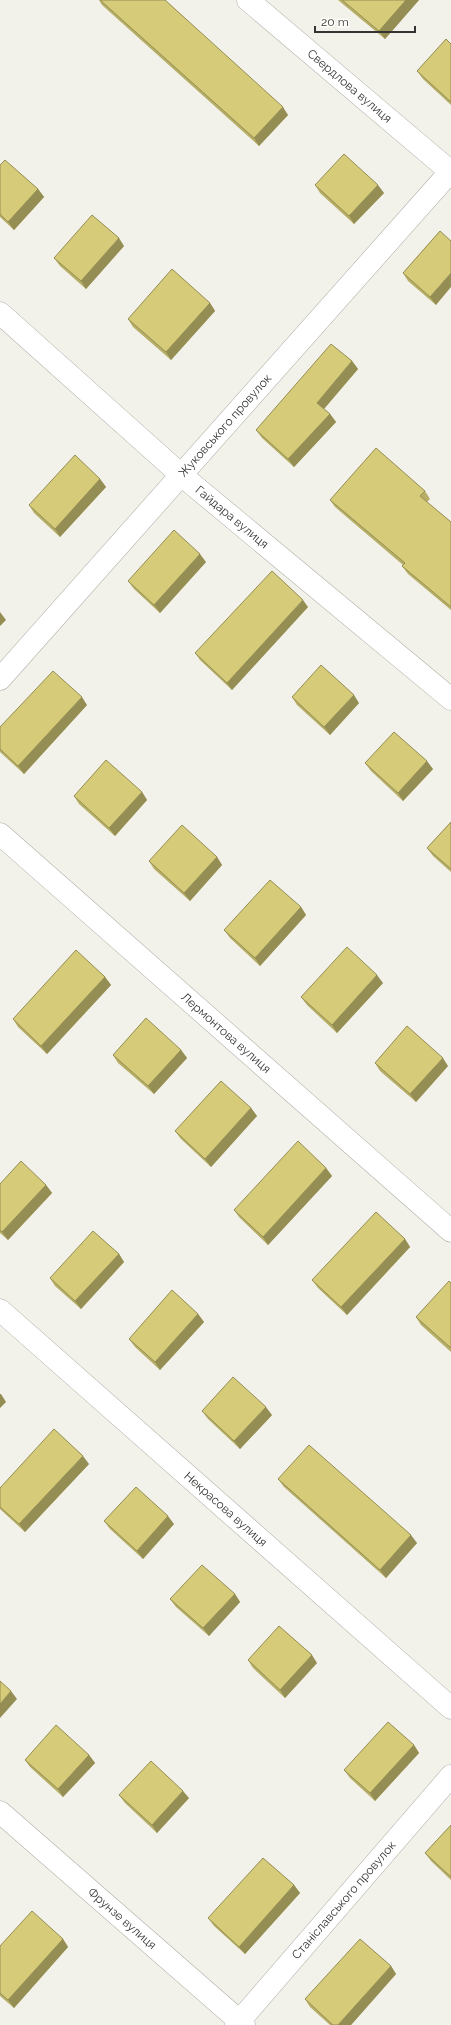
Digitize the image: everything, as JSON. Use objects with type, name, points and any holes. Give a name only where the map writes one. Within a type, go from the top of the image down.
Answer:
[{"type":"street","name":"Свердлова вулиця","points":[[248,0],[451,172]]},
{"type":"street","name":"Жуковського провулок","points":[[0,679],[180,474],[451,172]]},
{"type":"street","name":"Гайдара вулиця","points":[[0,313],[180,474],[451,699]]},
{"type":"street","name":"Лермонтова вулиця","points":[[0,834],[451,1231]]},
{"type":"street","name":"Некрасова вулиця","points":[[0,1310],[451,1708]]},
{"type":"street","name":"Станіславського провулок","points":[[240,2024],[451,1776]]},
{"type":"street","name":"Фрунзе вулиця","points":[[0,1812],[240,2024]]},
{"type":"building","points":[[100,0],[165,0],[283,107],[254,138]]},
{"type":"building","points":[[342,0],[406,0],[379,31]]},
{"type":"building","points":[[446,39],[451,44],[451,102],[417,71]]},
{"type":"building","points":[[344,154],[378,185],[349,216],[315,185]]},
{"type":"building","points":[[5,160],[38,189],[8,222],[0,214],[0,165]]},
{"type":"building","points":[[92,215],[119,238],[81,281],[54,258]]},
{"type":"building","points":[[440,231],[451,241],[451,273],[430,297],[403,273]]},
{"type":"building","points":[[172,269],[210,303],[166,352],[128,319]]},
{"type":"building","points":[[331,344],[352,361],[317,403],[330,414],[288,459],[256,430]]},
{"type":"building","points":[[376,448],[425,491],[420,496],[451,522],[451,607],[402,566],[405,563],[330,500]]},
{"type":"building","points":[[75,455],[100,479],[55,529],[29,505]]},
{"type":"building","points":[[174,530],[200,554],[154,605],[128,581]]},
{"type":"building","points":[[272,571],[303,600],[227,683],[195,653]]},
{"type":"building","points":[[321,665],[354,695],[324,727],[292,697]]},
{"type":"building","points":[[53,671],[82,697],[18,766],[0,749],[0,727]]},
{"type":"building","points":[[394,732],[427,761],[398,793],[365,763]]},
{"type":"building","points":[[106,760],[142,792],[109,828],[74,796]]},
{"type":"building","points":[[451,822],[451,869],[427,848]]},
{"type":"building","points":[[182,825],[217,857],[184,893],[149,861]]},
{"type":"building","points":[[270,880],[301,907],[255,958],[224,930]]},
{"type":"building","points":[[347,947],[377,975],[332,1025],[301,997]]},
{"type":"building","points":[[76,950],[105,977],[41,1046],[13,1019]]},
{"type":"building","points":[[146,1018],[181,1050],[148,1086],[113,1055]]},
{"type":"building","points":[[407,1026],[443,1058],[410,1094],[375,1063]]},
{"type":"building","points":[[221,1081],[251,1108],[205,1159],[175,1131]]},
{"type":"building","points":[[298,1141],[326,1168],[263,1237],[234,1210]]},
{"type":"building","points":[[21,1161],[46,1185],[2,1232],[0,1230],[0,1184]]},
{"type":"building","points":[[376,1212],[405,1239],[341,1307],[312,1280]]},
{"type":"building","points":[[93,1231],[119,1254],[75,1301],[50,1278]]},
{"type":"building","points":[[449,1281],[451,1283],[451,1348],[416,1317]]},
{"type":"building","points":[[172,1290],[198,1314],[155,1362],[129,1339]]},
{"type":"building","points":[[233,1377],[266,1407],[234,1441],[202,1411]]},
{"type":"building","points":[[54,1429],[83,1456],[19,1524],[0,1507],[0,1488]]},
{"type":"building","points":[[309,1445],[411,1535],[380,1570],[278,1479]]},
{"type":"building","points":[[136,1487],[168,1516],[137,1551],[104,1521]]},
{"type":"building","points":[[202,1565],[235,1594],[203,1628],[170,1599]]},
{"type":"building","points":[[279,1626],[312,1655],[280,1690],[248,1660]]},
{"type":"building","points":[[0,1681],[11,1691],[0,1704]]},
{"type":"building","points":[[388,1722],[414,1745],[370,1793],[344,1770]]},
{"type":"building","points":[[56,1725],[89,1755],[58,1789],[25,1760]]},
{"type":"building","points":[[151,1761],[183,1791],[152,1825],[119,1795]]},
{"type":"building","points":[[451,1825],[451,1877],[425,1853]]},
{"type":"building","points":[[263,1858],[294,1885],[239,1947],[208,1918]]},
{"type":"building","points":[[32,1911],[63,1939],[8,2000],[0,1993],[0,1946]]},
{"type":"building","points":[[360,1939],[391,1966],[338,2025],[333,2025],[305,1999]]}]
